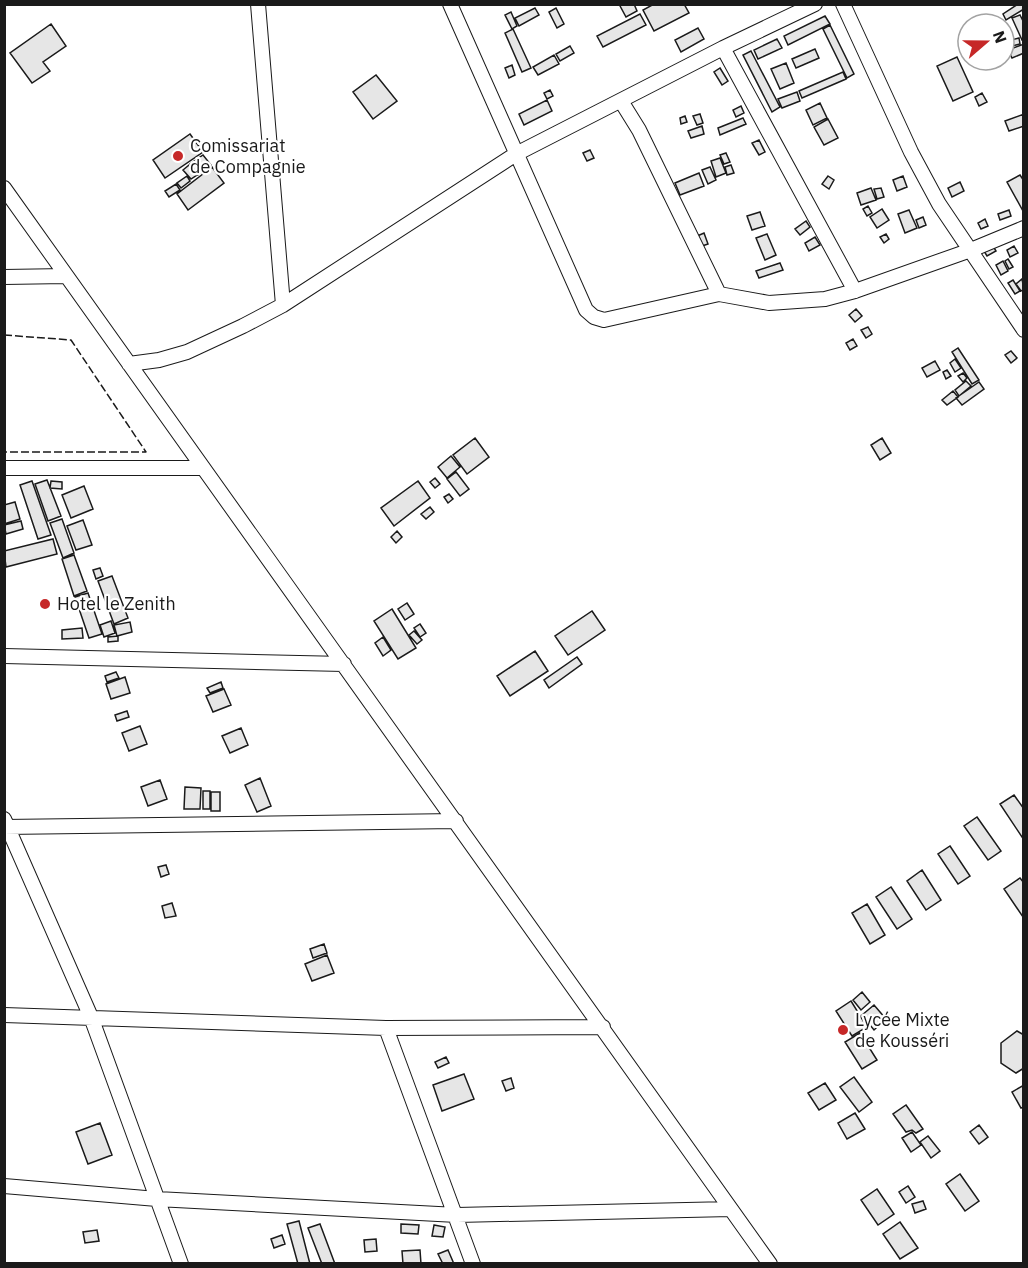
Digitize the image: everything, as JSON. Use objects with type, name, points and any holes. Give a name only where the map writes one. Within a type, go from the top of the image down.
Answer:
[{"type":"street","points":[[258,4],[284,305]]},
{"type":"street","points":[[450,4],[586,310],[594,317],[604,320],[718,294],[769,303],[825,299],[855,291],[971,250],[1023,228]]},
{"type":"street","points":[[129,364],[159,360],[187,352],[284,305],[516,154],[723,48],[815,4]]},
{"type":"street","points":[[843,4],[911,153],[939,204],[1023,330]]},
{"type":"street","points":[[723,48],[855,291]]},
{"type":"street","points":[[621,101],[639,130],[718,294]]},
{"type":"street","points":[[4,188],[770,1263]]},
{"type":"street","points":[[4,277],[66,276]]},
{"type":"street","points":[[4,468],[203,468]]},
{"type":"street","points":[[4,656],[344,664]]},
{"type":"street","points":[[182,1263],[90,1017],[5,824],[456,821]]},
{"type":"street","points":[[4,1015],[386,1028],[603,1027]]},
{"type":"street","points":[[386,1028],[473,1263]]},
{"type":"street","points":[[4,1186],[157,1199],[457,1215],[731,1209]]},
{"type":"building","points":[[619,4],[634,4],[637,11],[626,17]]},
{"type":"building","points":[[654,4],[684,4],[689,13],[654,31],[643,10]]},
{"type":"building","points":[[1018,4],[1024,4],[1024,9],[1016,14],[1016,12],[1006,12]]},
{"type":"building","points":[[535,8],[539,15],[519,26],[515,18]]},
{"type":"building","points":[[556,8],[564,24],[557,28],[549,12]]},
{"type":"building","points":[[511,12],[517,26],[512,29],[505,15]]},
{"type":"building","points":[[640,14],[646,25],[603,47],[597,36]]},
{"type":"building","points":[[1020,15],[1024,23],[1024,39],[1022,40],[1016,27],[1016,16]]},
{"type":"building","points":[[825,16],[830,24],[788,45],[784,36]]},
{"type":"building","points":[[51,24],[66,46],[43,62],[50,71],[32,83],[10,53]]},
{"type":"building","points":[[830,25],[854,74],[847,78],[823,29]]},
{"type":"building","points":[[698,28],[704,39],[681,52],[675,40]]},
{"type":"building","points":[[513,29],[531,68],[522,72],[505,33]]},
{"type":"building","points":[[777,39],[782,48],[758,59],[754,50]]},
{"type":"building","points":[[1024,44],[1024,53],[1016,56],[1016,47]]},
{"type":"building","points":[[570,46],[574,53],[560,61],[556,54]]},
{"type":"building","points":[[815,49],[819,58],[796,68],[792,59]]},
{"type":"building","points":[[751,51],[780,107],[772,112],[743,55]]},
{"type":"building","points":[[554,55],[559,64],[538,75],[533,67]]},
{"type":"building","points":[[956,57],[956,72],[964,72],[973,92],[953,101],[937,66]]},
{"type":"building","points":[[786,63],[794,83],[780,89],[771,69]]},
{"type":"building","points":[[512,65],[515,75],[509,78],[505,68]]},
{"type":"building","points":[[720,68],[728,81],[722,85],[714,72]]},
{"type":"building","points":[[843,72],[846,79],[802,98],[799,91]]},
{"type":"building","points":[[376,75],[397,101],[373,119],[353,92]]},
{"type":"building","points":[[550,90],[553,96],[547,99],[544,93]]},
{"type":"building","points":[[797,92],[800,101],[782,108],[778,99]]},
{"type":"building","points":[[982,93],[987,102],[979,106],[975,97]]},
{"type":"building","points":[[547,100],[552,111],[524,125],[519,114]]},
{"type":"building","points":[[820,103],[827,118],[813,125],[806,110]]},
{"type":"building","points":[[741,106],[744,113],[736,117],[733,110]]},
{"type":"building","points":[[700,114],[703,123],[697,125],[693,116]]},
{"type":"building","points":[[1024,114],[1024,126],[1009,131],[1005,121]]},
{"type":"building","points":[[685,116],[687,122],[681,124],[680,118]]},
{"type":"building","points":[[743,118],[746,124],[720,135],[718,128]]},
{"type":"building","points":[[828,119],[838,138],[824,145],[814,127]]},
{"type":"building","points":[[702,126],[704,134],[691,138],[688,131]]},
{"type":"building","name":"Comissariat de Compagnie","points":[[190,134],[203,152],[165,178],[153,160]]},
{"type":"building","points":[[759,140],[765,152],[759,155],[752,143]]},
{"type":"building","points":[[590,150],[594,158],[587,161],[583,153]]},
{"type":"building","points":[[726,153],[730,162],[724,164],[720,155]]},
{"type":"building","points":[[203,155],[211,165],[198,175],[190,164]]},
{"type":"building","points":[[720,158],[726,173],[716,177],[711,161]]},
{"type":"building","points":[[189,165],[197,175],[191,179],[183,170]]},
{"type":"building","points":[[731,165],[734,173],[727,175],[725,167]]},
{"type":"building","points":[[212,167],[224,183],[188,210],[177,194]]},
{"type":"building","points":[[710,167],[716,180],[708,184],[702,170]]},
{"type":"building","points":[[699,173],[704,186],[680,195],[675,183]]},
{"type":"building","points":[[1020,175],[1024,181],[1023,211],[1007,182]]},
{"type":"building","points":[[187,176],[190,181],[181,188],[177,183]]},
{"type":"building","points":[[828,176],[834,180],[829,189],[822,184]]},
{"type":"building","points":[[903,176],[907,187],[897,191],[893,180]]},
{"type":"building","points":[[960,182],[964,191],[952,197],[948,188]]},
{"type":"building","points":[[176,184],[180,190],[169,197],[165,191]]},
{"type":"building","points":[[871,188],[876,200],[861,205],[857,193]]},
{"type":"building","points":[[881,188],[884,197],[877,199],[874,189]]},
{"type":"building","points":[[868,206],[872,213],[867,216],[863,209]]},
{"type":"building","points":[[882,209],[889,220],[877,228],[870,217]]},
{"type":"building","points":[[909,210],[917,228],[905,233],[898,214]]},
{"type":"building","points":[[1009,210],[1011,216],[1000,220],[998,214]]},
{"type":"building","points":[[760,212],[765,226],[752,230],[747,216]]},
{"type":"building","points":[[923,217],[926,225],[919,228],[916,220]]},
{"type":"building","points":[[985,219],[988,226],[981,229],[978,223]]},
{"type":"building","points":[[806,221],[810,227],[800,235],[795,229]]},
{"type":"building","points":[[704,233],[708,244],[699,247],[695,237]]},
{"type":"building","points":[[767,234],[776,255],[765,260],[756,238]]},
{"type":"building","points":[[886,234],[889,239],[884,243],[880,237]]},
{"type":"building","points":[[815,237],[820,245],[809,251],[805,243]]},
{"type":"building","points":[[993,246],[996,251],[987,256],[984,251]]},
{"type":"building","points":[[1014,246],[1018,253],[1010,257],[1007,250]]},
{"type":"building","points":[[1008,259],[1013,267],[1009,269],[1005,261]]},
{"type":"building","points":[[1003,261],[1008,271],[1001,275],[996,265]]},
{"type":"building","points":[[780,263],[783,270],[759,278],[756,271]]},
{"type":"building","points":[[1022,279],[1024,289],[1021,291],[1016,284]]},
{"type":"building","points":[[1013,280],[1020,291],[1015,294],[1008,283]]},
{"type":"building","points":[[856,309],[862,316],[855,322],[849,315]]},
{"type":"building","points":[[868,327],[872,334],[866,338],[861,330]]},
{"type":"building","points":[[853,339],[857,346],[850,350],[846,343]]},
{"type":"building","points":[[958,348],[979,380],[972,384],[952,352]]},
{"type":"building","points":[[1011,351],[1017,358],[1011,363],[1005,355]]},
{"type":"building","points":[[955,359],[961,368],[955,372],[950,363]]},
{"type":"building","points":[[935,361],[940,370],[927,377],[922,368]]},
{"type":"building","points":[[947,370],[951,376],[946,379],[943,372]]},
{"type":"building","points":[[963,373],[967,378],[963,382],[958,376]]},
{"type":"building","points":[[966,381],[971,386],[959,396],[955,390]]},
{"type":"building","points":[[979,382],[984,389],[962,405],[956,398]]},
{"type":"building","points":[[953,391],[958,397],[947,405],[942,400]]},
{"type":"building","points":[[475,438],[489,457],[467,474],[453,455]]},
{"type":"building","points":[[882,438],[891,453],[880,460],[871,445]]},
{"type":"building","points":[[451,456],[460,467],[447,478],[438,467]]},
{"type":"building","points":[[456,472],[469,489],[460,496],[447,479]]},
{"type":"building","points":[[435,478],[440,484],[435,488],[430,482]]},
{"type":"building","points":[[47,480],[61,516],[48,521],[35,484]]},
{"type":"building","points":[[32,481],[51,535],[38,539],[20,485]]},
{"type":"building","points":[[51,481],[62,482],[62,489],[50,488]]},
{"type":"building","points":[[418,481],[430,498],[394,526],[381,508]]},
{"type":"building","points":[[84,486],[93,509],[71,518],[62,495]]},
{"type":"building","points":[[449,494],[453,499],[448,503],[444,497]]},
{"type":"building","points":[[15,502],[20,519],[4,524],[4,505]]},
{"type":"building","points":[[430,507],[434,512],[426,519],[421,514]]},
{"type":"building","points":[[62,519],[74,553],[63,558],[50,523]]},
{"type":"building","points":[[83,520],[92,545],[76,550],[67,526]]},
{"type":"building","points":[[21,521],[23,529],[6,534],[4,525]]},
{"type":"building","points":[[397,531],[402,537],[396,543],[391,537]]},
{"type":"building","points":[[53,539],[57,554],[6,567],[4,551]]},
{"type":"building","points":[[74,555],[87,591],[74,596],[62,559]]},
{"type":"building","points":[[100,568],[103,576],[96,579],[93,570]]},
{"type":"building","points":[[112,576],[128,618],[114,624],[98,581]]},
{"type":"building","points":[[88,593],[102,634],[89,638],[75,597]]},
{"type":"building","points":[[407,603],[414,614],[405,620],[398,609]]},
{"type":"building","points":[[392,609],[416,648],[398,659],[374,621]]},
{"type":"building","points":[[592,611],[605,630],[568,655],[555,636]]},
{"type":"building","points":[[111,621],[115,633],[104,637],[100,625]]},
{"type":"building","points":[[130,622],[132,632],[117,636],[114,625]]},
{"type":"building","points":[[420,624],[426,633],[420,637],[414,628]]},
{"type":"building","points":[[82,628],[83,638],[62,639],[62,630]]},
{"type":"building","points":[[414,631],[422,640],[417,644],[409,635]]},
{"type":"building","points":[[118,636],[118,641],[108,642],[108,637]]},
{"type":"building","points":[[383,637],[391,650],[383,656],[375,643]]},
{"type":"building","points":[[535,651],[548,671],[510,696],[497,676]]},
{"type":"building","points":[[577,657],[582,664],[549,688],[544,680]]},
{"type":"building","points":[[116,672],[119,678],[107,682],[105,676]]},
{"type":"building","points":[[125,677],[130,693],[111,699],[106,684]]},
{"type":"building","points":[[221,682],[223,688],[210,693],[207,688]]},
{"type":"building","points":[[224,689],[231,705],[213,712],[206,696]]},
{"type":"building","points":[[127,711],[129,717],[117,721],[115,715]]},
{"type":"building","points":[[140,726],[147,744],[129,751],[122,733]]},
{"type":"building","points":[[241,728],[248,745],[230,753],[222,736]]},
{"type":"building","points":[[260,778],[271,806],[257,812],[245,785]]},
{"type":"building","points":[[160,780],[167,799],[148,806],[141,787]]},
{"type":"building","points":[[185,787],[201,788],[200,809],[184,809]]},
{"type":"building","points":[[203,791],[210,791],[210,809],[203,809]]},
{"type":"building","points":[[211,792],[220,792],[220,811],[211,811]]},
{"type":"building","points":[[1014,795],[1024,809],[1024,840],[1000,804]]},
{"type":"building","points":[[977,817],[1001,851],[988,860],[964,826]]},
{"type":"building","points":[[950,846],[970,876],[958,884],[938,854]]},
{"type":"building","points":[[166,865],[169,874],[161,877],[158,867]]},
{"type":"building","points":[[922,870],[941,900],[926,910],[907,881]]},
{"type":"building","points":[[1020,878],[1024,883],[1023,917],[1004,889]]},
{"type":"building","points":[[891,887],[912,919],[897,929],[876,897]]},
{"type":"building","points":[[172,903],[176,916],[165,918],[162,906]]},
{"type":"building","points":[[867,904],[885,935],[870,944],[852,913]]},
{"type":"building","points":[[324,944],[327,953],[313,958],[310,949]]},
{"type":"building","points":[[327,955],[334,973],[312,981],[305,964]]},
{"type":"building","points":[[862,992],[870,1002],[861,1010],[853,1000]]},
{"type":"building","points":[[851,1001],[867,1027],[852,1036],[836,1011]]},
{"type":"building","points":[[874,1005],[886,1019],[874,1030],[862,1015]]},
{"type":"building","points":[[1017,1031],[1024,1035],[1024,1068],[1016,1073],[1001,1063],[1001,1043]]},
{"type":"building","points":[[860,1033],[877,1060],[862,1069],[845,1042]]},
{"type":"building","points":[[446,1057],[449,1063],[438,1068],[435,1062]]},
{"type":"building","points":[[464,1074],[474,1099],[442,1111],[433,1085]]},
{"type":"building","points":[[854,1077],[872,1102],[859,1112],[840,1087]]},
{"type":"building","points":[[511,1078],[514,1088],[506,1091],[502,1081]]},
{"type":"building","points":[[825,1083],[836,1100],[819,1110],[808,1093]]},
{"type":"building","points":[[1024,1085],[1024,1107],[1021,1108],[1012,1092]]},
{"type":"building","points":[[906,1105],[923,1129],[916,1133],[912,1130],[906,1132],[893,1114]]},
{"type":"building","points":[[855,1113],[865,1129],[847,1139],[838,1123]]},
{"type":"building","points":[[100,1123],[112,1155],[88,1164],[76,1132]]},
{"type":"building","points":[[979,1125],[988,1137],[979,1144],[970,1132]]},
{"type":"building","points":[[912,1132],[921,1145],[911,1152],[902,1138]]},
{"type":"building","points":[[928,1136],[940,1151],[931,1158],[920,1142]]},
{"type":"building","points":[[960,1174],[979,1201],[965,1211],[946,1184]]},
{"type":"building","points":[[908,1186],[915,1197],[906,1203],[899,1192]]},
{"type":"building","points":[[877,1189],[894,1214],[878,1225],[861,1200]]},
{"type":"building","points":[[923,1201],[926,1209],[915,1213],[912,1204]]},
{"type":"building","points":[[299,1221],[310,1264],[298,1264],[287,1224]]},
{"type":"building","points":[[900,1222],[918,1248],[900,1259],[883,1234]]},
{"type":"building","points":[[320,1224],[335,1264],[322,1264],[308,1228]]},
{"type":"building","points":[[401,1224],[419,1225],[418,1234],[401,1233]]},
{"type":"building","points":[[434,1225],[445,1227],[443,1237],[432,1236]]},
{"type":"building","points":[[97,1230],[99,1241],[85,1243],[83,1232]]},
{"type":"building","points":[[282,1235],[285,1244],[274,1248],[271,1239]]},
{"type":"building","points":[[376,1239],[377,1251],[365,1252],[364,1240]]},
{"type":"building","points":[[420,1250],[421,1264],[403,1264],[402,1251]]},
{"type":"building","points":[[448,1250],[454,1264],[443,1264],[438,1254]]},
{"type":"fence","points":[[4,335],[71,340],[146,452],[4,452]]},
{"type":"place","name":"Comissariat de Compagnie","points":[[178,156]]},
{"type":"place","name":"Hotel le Zenith","points":[[45,604]]},
{"type":"place","name":"Lycée Mixte de Kousséri","points":[[843,1030]]}]
